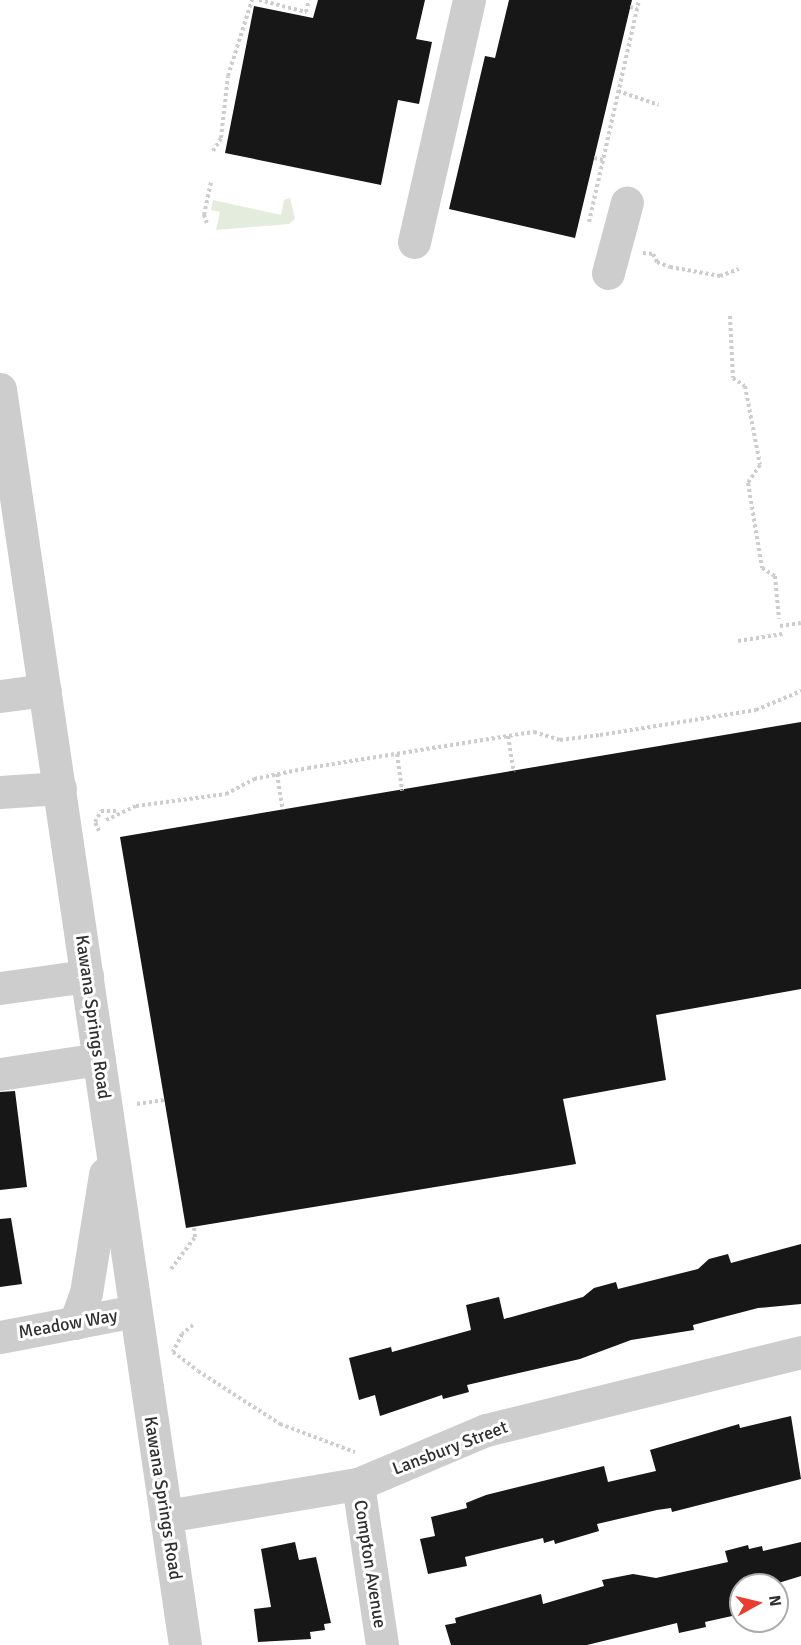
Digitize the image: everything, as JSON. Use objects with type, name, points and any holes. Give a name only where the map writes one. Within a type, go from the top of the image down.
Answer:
[{"type":"street","points":[[414,242],[469,0]]},
{"type":"street","points":[[608,273],[627,202]]},
{"type":"street","name":"Kawana Springs Road","points":[[0,389],[8,484],[60,788],[185,1645]]},
{"type":"street","points":[[0,696],[45,690]]},
{"type":"street","points":[[0,792],[60,788]]},
{"type":"street","points":[[0,988],[87,976]]},
{"type":"street","points":[[0,1074],[99,1059]]},
{"type":"street","points":[[75,1323],[86,1293],[110,1140]]},
{"type":"street","name":"Meadow Way","points":[[0,1336],[135,1311]]},
{"type":"street","name":"Lansbury Street","points":[[166,1516],[358,1484],[486,1430],[801,1352]]},
{"type":"street","name":"Compton Avenue","points":[[358,1484],[382,1645]]},
{"type":"path","points":[[213,151],[221,138],[228,76],[252,0]]},
{"type":"path","points":[[259,0],[306,12],[309,0]]},
{"type":"path","points":[[587,230],[639,0]]},
{"type":"path","points":[[630,7],[637,9]]},
{"type":"path","points":[[618,91],[658,105]]},
{"type":"path","points":[[594,158],[603,160]]},
{"type":"path","points":[[207,223],[204,215],[211,181]]},
{"type":"path","points":[[642,253],[653,254],[657,262],[670,267],[720,276],[739,269]]},
{"type":"path","points":[[730,316],[734,378],[745,386],[760,465],[748,483],[762,568],[775,576],[779,619]]},
{"type":"path","points":[[780,626],[801,623]]},
{"type":"path","points":[[738,642],[782,634]]},
{"type":"path","points":[[99,831],[95,822],[101,811],[119,811],[226,794],[254,779],[277,774],[534,732],[560,740],[756,710],[801,692],[799,684]]},
{"type":"path","points":[[508,736],[514,772]]},
{"type":"path","points":[[397,754],[402,790]]},
{"type":"path","points":[[277,774],[283,810]]},
{"type":"path","points":[[106,820],[119,811]]},
{"type":"path","points":[[137,1104],[165,1100]]},
{"type":"path","points":[[171,1269],[195,1237],[194,1227]]},
{"type":"path","points":[[193,1325],[182,1334],[173,1352],[198,1371],[280,1424],[351,1453],[362,1450]]},
{"type":"green space","points":[[290,198],[295,219],[289,224],[216,230],[220,212],[211,210],[213,200],[281,215],[284,200]]},
{"type":"building","points":[[318,0],[425,0],[416,39],[432,42],[419,104],[398,100],[381,185],[225,153],[254,6],[313,18]]},
{"type":"building","points":[[509,0],[632,0],[575,238],[449,209],[485,56],[495,58]]},
{"type":"building","points":[[801,722],[801,989],[656,1015],[666,1080],[563,1099],[576,1164],[186,1228],[120,837]]},
{"type":"building","points":[[15,1091],[27,1187],[0,1190],[0,1092]]},
{"type":"building","points":[[11,1218],[22,1284],[0,1287],[0,1219]]},
{"type":"building","points":[[801,1244],[801,1304],[758,1308],[693,1325],[694,1330],[631,1340],[580,1359],[467,1385],[469,1392],[443,1399],[442,1395],[380,1416],[375,1395],[359,1400],[349,1358],[391,1347],[392,1352],[471,1330],[466,1305],[499,1297],[504,1319],[583,1297],[594,1288],[616,1282],[618,1289],[698,1269],[709,1259],[728,1254],[731,1263]]},
{"type":"building","points":[[791,1416],[801,1479],[672,1512],[671,1508],[657,1510],[597,1524],[599,1531],[555,1544],[554,1540],[544,1543],[543,1538],[465,1557],[467,1566],[428,1574],[420,1539],[435,1536],[431,1517],[467,1508],[466,1503],[486,1495],[604,1466],[608,1482],[656,1471],[650,1450],[739,1424],[740,1428]]},
{"type":"building","points":[[295,1542],[299,1560],[316,1557],[331,1623],[324,1624],[325,1630],[310,1632],[311,1639],[258,1642],[254,1609],[271,1607],[261,1549]]},
{"type":"building","points":[[801,1542],[801,1576],[789,1580],[789,1573],[729,1573],[729,1617],[705,1622],[706,1627],[679,1633],[677,1623],[587,1645],[451,1645],[445,1625],[456,1623],[455,1618],[541,1594],[543,1604],[604,1586],[602,1580],[633,1574],[656,1578],[728,1562],[725,1551],[748,1545],[749,1549],[762,1546],[763,1551]]}]
